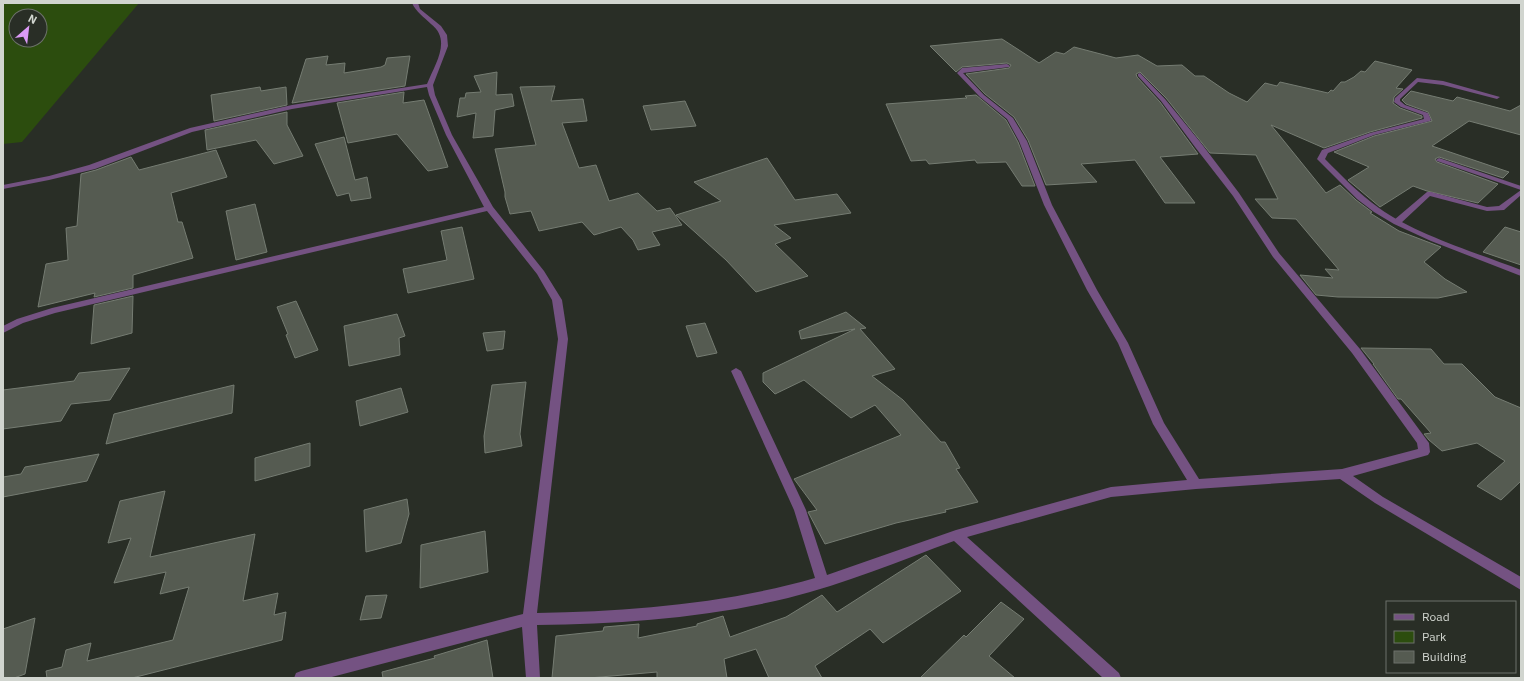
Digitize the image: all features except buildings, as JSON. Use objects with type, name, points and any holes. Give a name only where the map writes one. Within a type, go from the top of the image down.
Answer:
[{"type":"street","points":[[415,3],[418,10],[439,27],[444,35],[445,46],[430,85],[432,95],[449,135],[489,208],[541,273],[557,300],[563,339],[529,619],[533,678]]},
{"type":"street","points":[[1007,66],[962,70],[960,73],[982,96],[1010,118],[1023,141],[1048,206],[1092,290],[1123,343],[1159,424],[1196,484]]},
{"type":"street","points":[[301,678],[529,619],[596,618],[662,613],[712,607],[788,592],[823,582],[956,535],[1111,492],[1196,484],[1342,474],[1424,452],[1423,444],[1419,437],[1356,351],[1276,255],[1236,195],[1198,144],[1163,100],[1140,75]]},
{"type":"street","points":[[1497,97],[1438,82],[1417,80],[1397,99],[1397,102],[1403,106],[1426,114],[1428,120],[1372,134],[1322,155],[1321,158],[1360,196],[1377,210],[1397,222],[1434,239],[1521,273]]},
{"type":"street","points":[[3,187],[49,178],[92,167],[190,130],[292,107],[430,85]]},
{"type":"street","points":[[3,330],[20,321],[52,311],[489,208]]},
{"type":"street","points":[[736,371],[800,510],[823,582]]},
{"type":"street","points":[[1342,474],[1379,500],[1521,584]]},
{"type":"street","points":[[956,535],[1114,678]]},
{"type":"lane","points":[[1439,160],[1521,188]]},
{"type":"lane","points":[[1397,222],[1429,193],[1488,209],[1501,208],[1521,192]]},
{"type":"green space","points":[[3,3],[139,3],[22,142],[3,144]]}]
